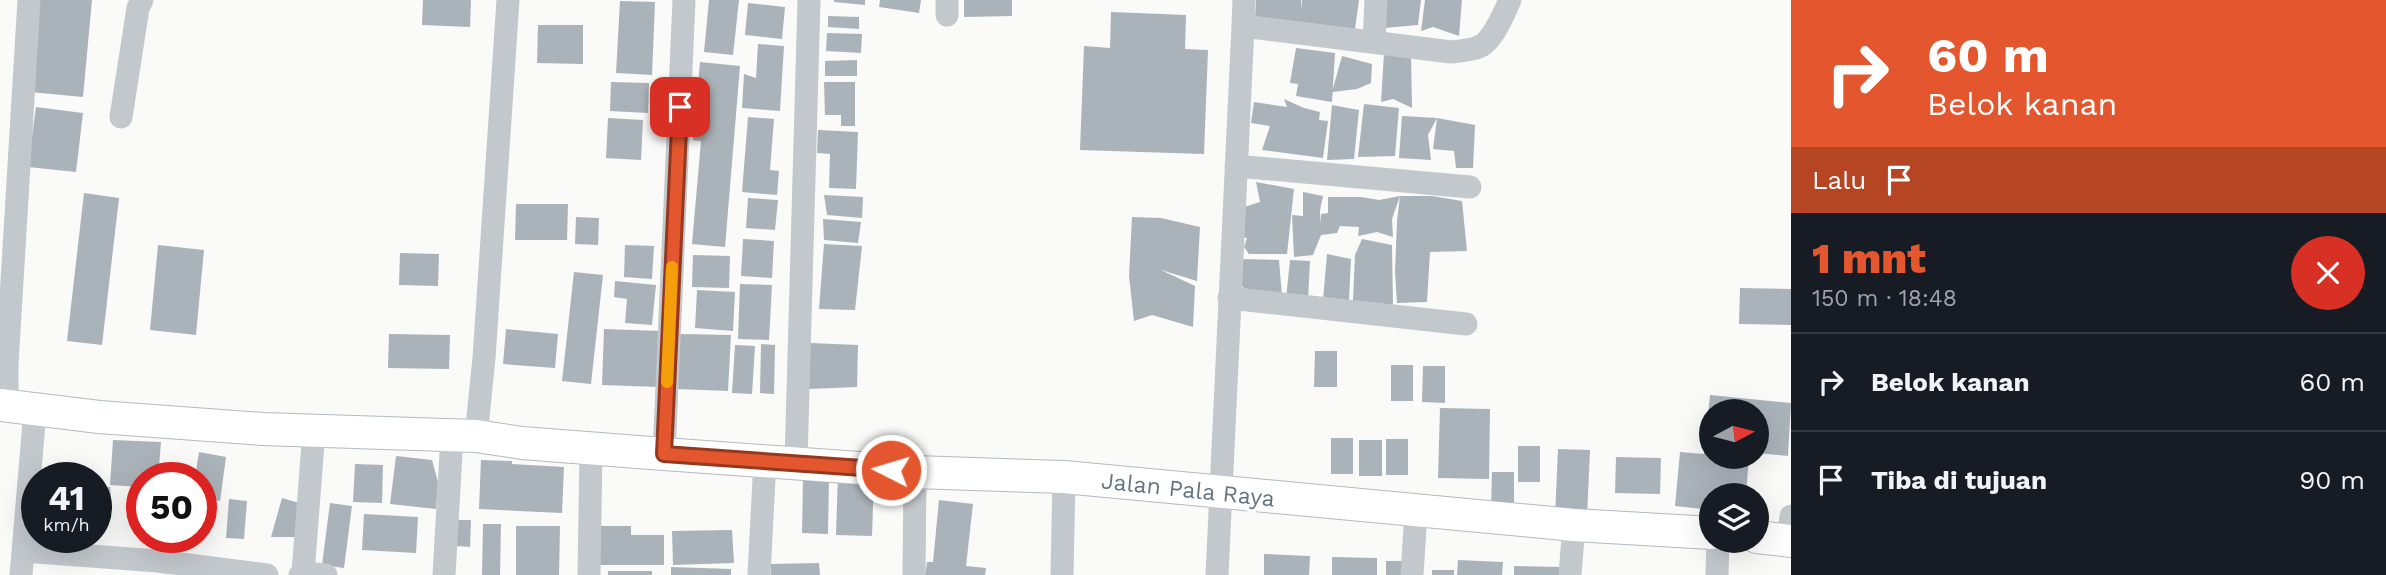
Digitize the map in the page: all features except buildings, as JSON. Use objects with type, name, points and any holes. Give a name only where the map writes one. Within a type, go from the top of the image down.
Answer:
[{"type":"main road","name":"Jalan Pala Raya","points":[[14,407],[113,418],[314,431],[464,436],[664,454],[915,471],[1064,477],[1416,512],[1699,532]]},
{"type":"main road","points":[[1769,535],[1790,532]]},
{"type":"street","points":[[21,519],[8,351],[29,0]]},
{"type":"street","points":[[121,117],[138,8],[142,0]]},
{"type":"street","points":[[444,575],[464,436],[484,358],[508,0]]},
{"type":"street","points":[[664,454],[684,0]]},
{"type":"street","points":[[759,575],[781,461],[808,0]]},
{"type":"street","points":[[1217,575],[1244,0]]},
{"type":"street","points":[[1374,42],[1377,0]]},
{"type":"street","points":[[1243,26],[1451,52],[1465,51],[1484,44],[1510,0]]},
{"type":"street","points":[[1236,166],[1470,187]]},
{"type":"street","points":[[1229,298],[1466,324]]},
{"type":"street","points":[[314,431],[302,574],[326,575]]},
{"type":"street","points":[[589,575],[591,449]]},
{"type":"street","points":[[914,575],[915,471]]},
{"type":"street","points":[[1062,575],[1064,477]]},
{"type":"street","points":[[1412,575],[1416,512]]},
{"type":"street","points":[[1570,575],[1574,525]]},
{"type":"street","points":[[21,575],[23,553]]},
{"type":"street","points":[[39,553],[157,568],[267,575]]},
{"type":"street","points":[[1717,575],[1718,553]]},
{"type":"slow traffic","points":[[667,382],[672,267]]},
{"type":"route","points":[[680,107],[664,454],[891,470]]}]
